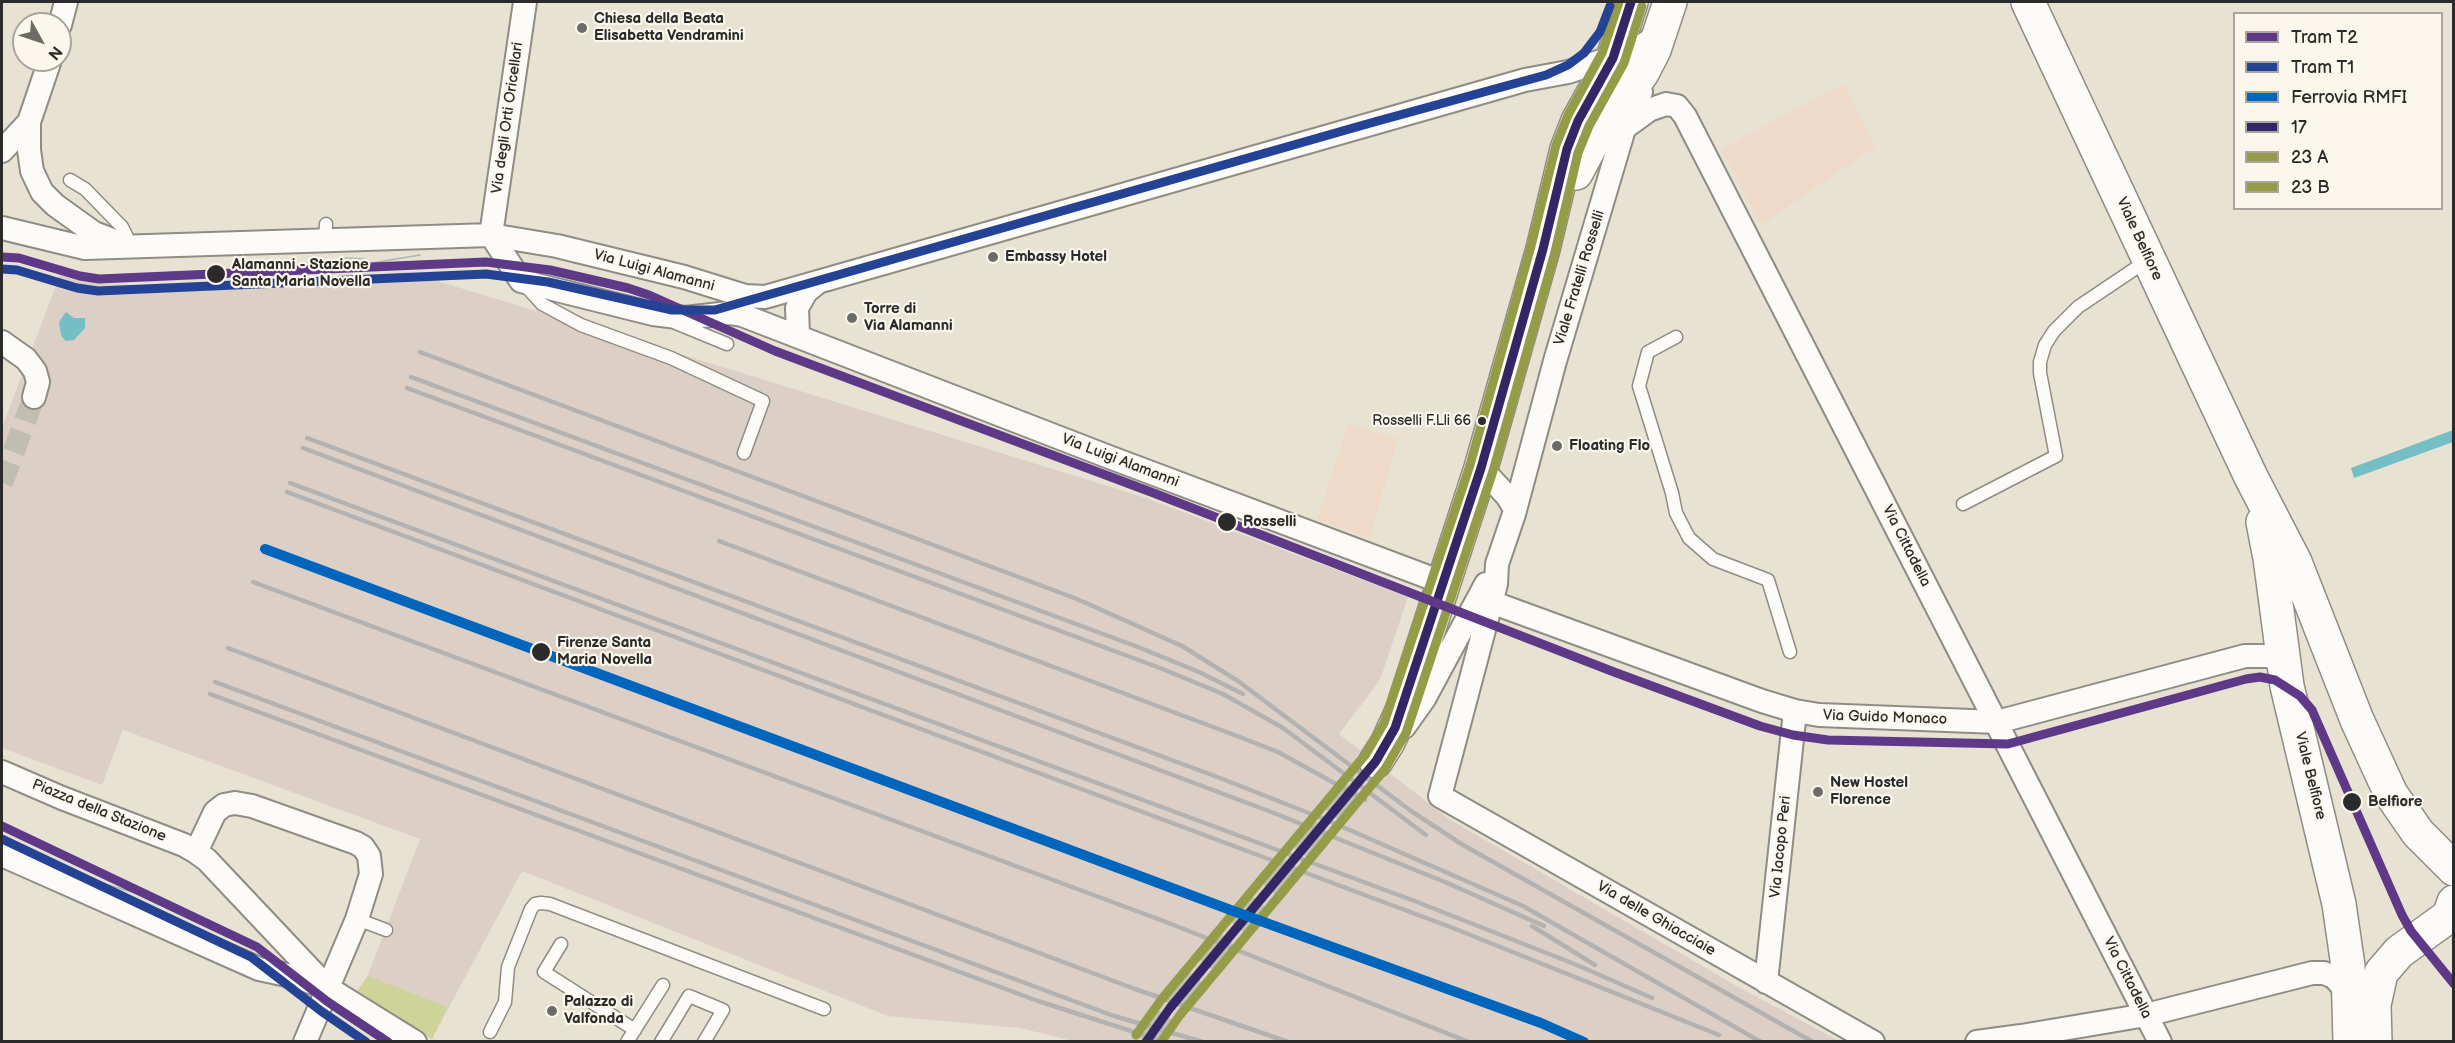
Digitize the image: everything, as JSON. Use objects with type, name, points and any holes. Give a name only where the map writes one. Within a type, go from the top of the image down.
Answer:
[{"type":"main road","points":[[1378,759],[1402,711],[1481,468],[1544,249],[1570,140],[1613,58],[1631,2]]},
{"type":"main road","name":"Viale Belfiore","points":[[2028,2],[2251,477],[2299,571],[2357,720],[2391,794],[2418,833],[2451,870]]},
{"type":"main road","name":"Viale Fratelli Rosselli","points":[[1544,249],[1587,153],[1634,86],[1653,50],[1668,7]]},
{"type":"main road","name":"Viale Belfiore","points":[[2251,477],[2270,558],[2284,667],[2335,879],[2348,966],[2350,1041]]},
{"type":"main road","points":[[2375,1041],[2373,1005],[2381,973],[2399,952],[2449,916],[2454,902]]},
{"type":"main road","points":[[2385,1041],[2388,1009],[2400,981],[2420,959],[2454,937]]},
{"type":"street","name":"Via degli Orti Oricellari","points":[[491,235],[525,2]]},
{"type":"street","name":"Viale Fratelli Rosselli","points":[[1613,58],[1637,50],[1648,41],[1657,31],[1668,7]]},
{"type":"street","name":"Viale Fratelli Rosselli","points":[[1440,796],[1491,602],[1497,564],[1515,509],[1552,373],[1624,129],[1639,99],[1653,50]]},
{"type":"street","name":"Via Luigi Alamanni","points":[[131,245],[325,232],[491,235],[556,246],[684,277],[745,296],[765,297],[1525,80],[1568,72],[1613,58]]},
{"type":"street","points":[[46,72],[31,116],[29,150],[32,171],[42,192],[62,211],[94,233],[131,245]]},
{"type":"street","name":"Via Cittadella","points":[[1624,129],[1649,110],[1666,104],[1677,106],[1685,116],[2160,1041]]},
{"type":"street","points":[[2,151],[31,116]]},
{"type":"street","points":[[2,228],[85,248],[131,245]]},
{"type":"street","points":[[491,235],[521,280]]},
{"type":"street","name":"Via Luigi Alamanni","points":[[521,280],[653,314],[685,318],[734,313],[798,335],[1109,457],[1444,583]]},
{"type":"street","points":[[798,335],[796,316],[800,302],[811,287],[821,280]]},
{"type":"street","points":[[2,342],[26,359],[35,371],[38,382],[34,397]]},
{"type":"street","points":[[1481,468],[1507,496],[1515,509]]},
{"type":"street","name":"Viale Fratelli Rosselli","points":[[1378,759],[1419,708],[1497,564]]},
{"type":"street","name":"Via Guido Monaco","points":[[1491,602],[1819,715],[1997,722],[2245,656],[2271,656],[2284,667]]},
{"type":"street","name":"Via Iacopo Peri","points":[[1766,982],[1796,706]]},
{"type":"street","name":"Piazza della Stazione","points":[[2,772],[184,845],[196,852],[207,860],[324,996]]},
{"type":"street","name":"Via delle Ghiacciaie","points":[[1440,796],[1873,1041]]},
{"type":"street","points":[[196,852],[215,812],[228,803],[252,806],[356,843],[363,847],[369,856],[372,864],[371,874],[357,919],[305,1041]]},
{"type":"street","name":"Piazza della Stazione","points":[[2,855],[259,969],[296,977],[324,996],[349,1000],[415,1041]]},
{"type":"street","points":[[1977,1041],[2146,1015],[2319,973],[2330,974],[2338,981],[2345,991],[2349,1008]]},
{"type":"lane","points":[[70,180],[85,189],[122,227],[131,245]]},
{"type":"lane","points":[[1963,504],[2056,456],[2040,373],[2040,362],[2045,345],[2054,331],[2078,307],[2149,260]]},
{"type":"lane","points":[[521,280],[542,304],[580,325],[670,358],[763,401],[744,453]]},
{"type":"lane","points":[[653,314],[728,344]]},
{"type":"lane","points":[[1676,337],[1648,352],[1639,386],[1676,513],[1689,538],[1713,559],[1768,580],[1790,652]]},
{"type":"lane","points":[[490,1032],[505,1002],[508,967],[531,909],[541,903],[550,904],[824,1009]]},
{"type":"lane","points":[[357,919],[386,930]]},
{"type":"lane","points":[[561,944],[544,972],[634,1030]]},
{"type":"lane","points":[[627,1041],[663,985]]},
{"type":"lane","points":[[661,1041],[689,996],[723,1010],[704,1041]]},
{"type":"shaded area","points":[[1844,84],[1875,147],[1761,225],[1721,149]]},
{"type":"shaded area","points":[[407,272],[1143,497],[1408,597],[1380,680],[1339,734],[1449,819],[1735,985],[1839,1041],[1073,1041],[1020,1028],[888,1016],[522,871],[432,1039],[356,993],[368,975],[420,839],[123,730],[102,785],[2,748],[2,428],[60,275],[95,283],[163,287]]},
{"type":"shaded area","points":[[1348,424],[1398,439],[1370,538],[1317,520]]},
{"type":"green space","points":[[368,976],[447,1007],[432,1039],[356,993]]},
{"type":"water","points":[[66,312],[74,318],[85,318],[85,328],[74,340],[66,341],[60,330],[59,322]]},
{"type":"water","points":[[2453,430],[2453,442],[2354,478],[2351,468]]},
{"type":"tunnel","points":[[2,483],[34,397]]},
{"type":"tunnel","points":[[1146,1042],[1170,1008],[1376,761]]},
{"type":"tram line","name":"T1","points":[[2,269],[17,270],[77,288],[98,291],[486,274],[548,282],[672,310],[715,310],[1546,75],[1568,65],[1584,53],[1600,32],[1610,6]]},
{"type":"tram line","points":[[342,268],[420,255]]},
{"type":"tram line","name":"T2","points":[[2,257],[19,258],[80,276],[99,279],[486,262],[550,270],[628,288],[649,295],[775,351],[1151,492],[1614,672],[1760,726],[1793,735],[1828,740],[2008,744],[2246,679],[2260,677],[2275,680],[2300,696],[2312,710],[2402,915],[2411,931],[2454,984]]},
{"type":"tram line","points":[[342,258],[366,259]]},
{"type":"tram line","points":[[399,263],[420,265]]},
{"type":"tram line","name":"T2","points":[[2,826],[257,947],[328,1002],[388,1042]]},
{"type":"tram line","name":"T1","points":[[2,839],[251,957],[321,1011],[366,1042]]},
{"type":"tram line","points":[[88,879],[159,900]]},
{"type":"tram line","points":[[135,898],[154,910]]},
{"type":"railway","points":[[420,352],[1077,599],[1182,646],[1238,681],[1411,811],[1463,845],[1813,1042]]},
{"type":"railway","points":[[411,377],[1138,647],[1199,672],[1243,694]]},
{"type":"railway","points":[[407,388],[1160,668],[1223,694],[1283,728],[1426,835]]},
{"type":"railway","points":[[307,438],[1220,778],[1329,821],[1523,906],[1761,1042]]},
{"type":"railway","points":[[303,448],[1274,813],[1445,882],[1544,926]]},
{"type":"railway","points":[[290,483],[1412,900],[1577,965],[1652,998]]},
{"type":"railway","points":[[287,492],[1453,928],[1719,1035]]},
{"type":"railway","points":[[719,541],[1278,752],[1365,800]]},
{"type":"railway","points":[[253,582],[1166,922],[1469,1042]]},
{"type":"railway","points":[[228,648],[1135,989],[1288,1042]]},
{"type":"railway","points":[[215,682],[1114,1016],[1203,1042]]},
{"type":"railway","points":[[210,694],[1038,1001],[1165,1042]]},
{"type":"railway","points":[[1532,926],[1595,965]]},
{"type":"rail line","name":"RMFI","points":[[265,549],[1236,912],[1541,1023],[1584,1042]]},
{"type":"transit line","points":[[1136,1035],[1161,1000],[1366,754],[1384,723],[1470,465],[1531,246],[1556,145],[1568,115],[1602,53],[1619,2]]},
{"type":"transit line","name":"17","points":[[1146,1042],[1170,1008],[1376,761],[1395,728],[1481,468],[1543,249],[1567,149],[1578,121],[1613,58],[1631,2]]},
{"type":"transit line","points":[[1161,1042],[1180,1015],[1385,769],[1406,733],[1493,471],[1555,252],[1578,153],[1589,126],[1624,63],[1642,6]]},
{"type":"place","name":"Chiesa della Beata Elisabetta Vendramini","points":[[582,28]]},
{"type":"place","name":"Embassy Hotel","points":[[993,257]]},
{"type":"place","name":"Alamanni - Stazione Santa Maria Novella","points":[[216,274]]},
{"type":"place","name":"Torre di Via Alamanni","points":[[852,318]]},
{"type":"place","name":"Rosselli F.Lli 66","points":[[1482,421]]},
{"type":"place","name":"Floating Flo","points":[[1557,446]]},
{"type":"place","name":"Rosselli","points":[[1227,522]]},
{"type":"place","name":"Firenze Santa Maria Novella","points":[[541,652]]},
{"type":"place","name":"New Hostel Florence","points":[[1818,792]]},
{"type":"place","name":"Belfiore","points":[[2352,802]]},
{"type":"place","name":"Palazzo di Valfonda","points":[[552,1011]]}]
